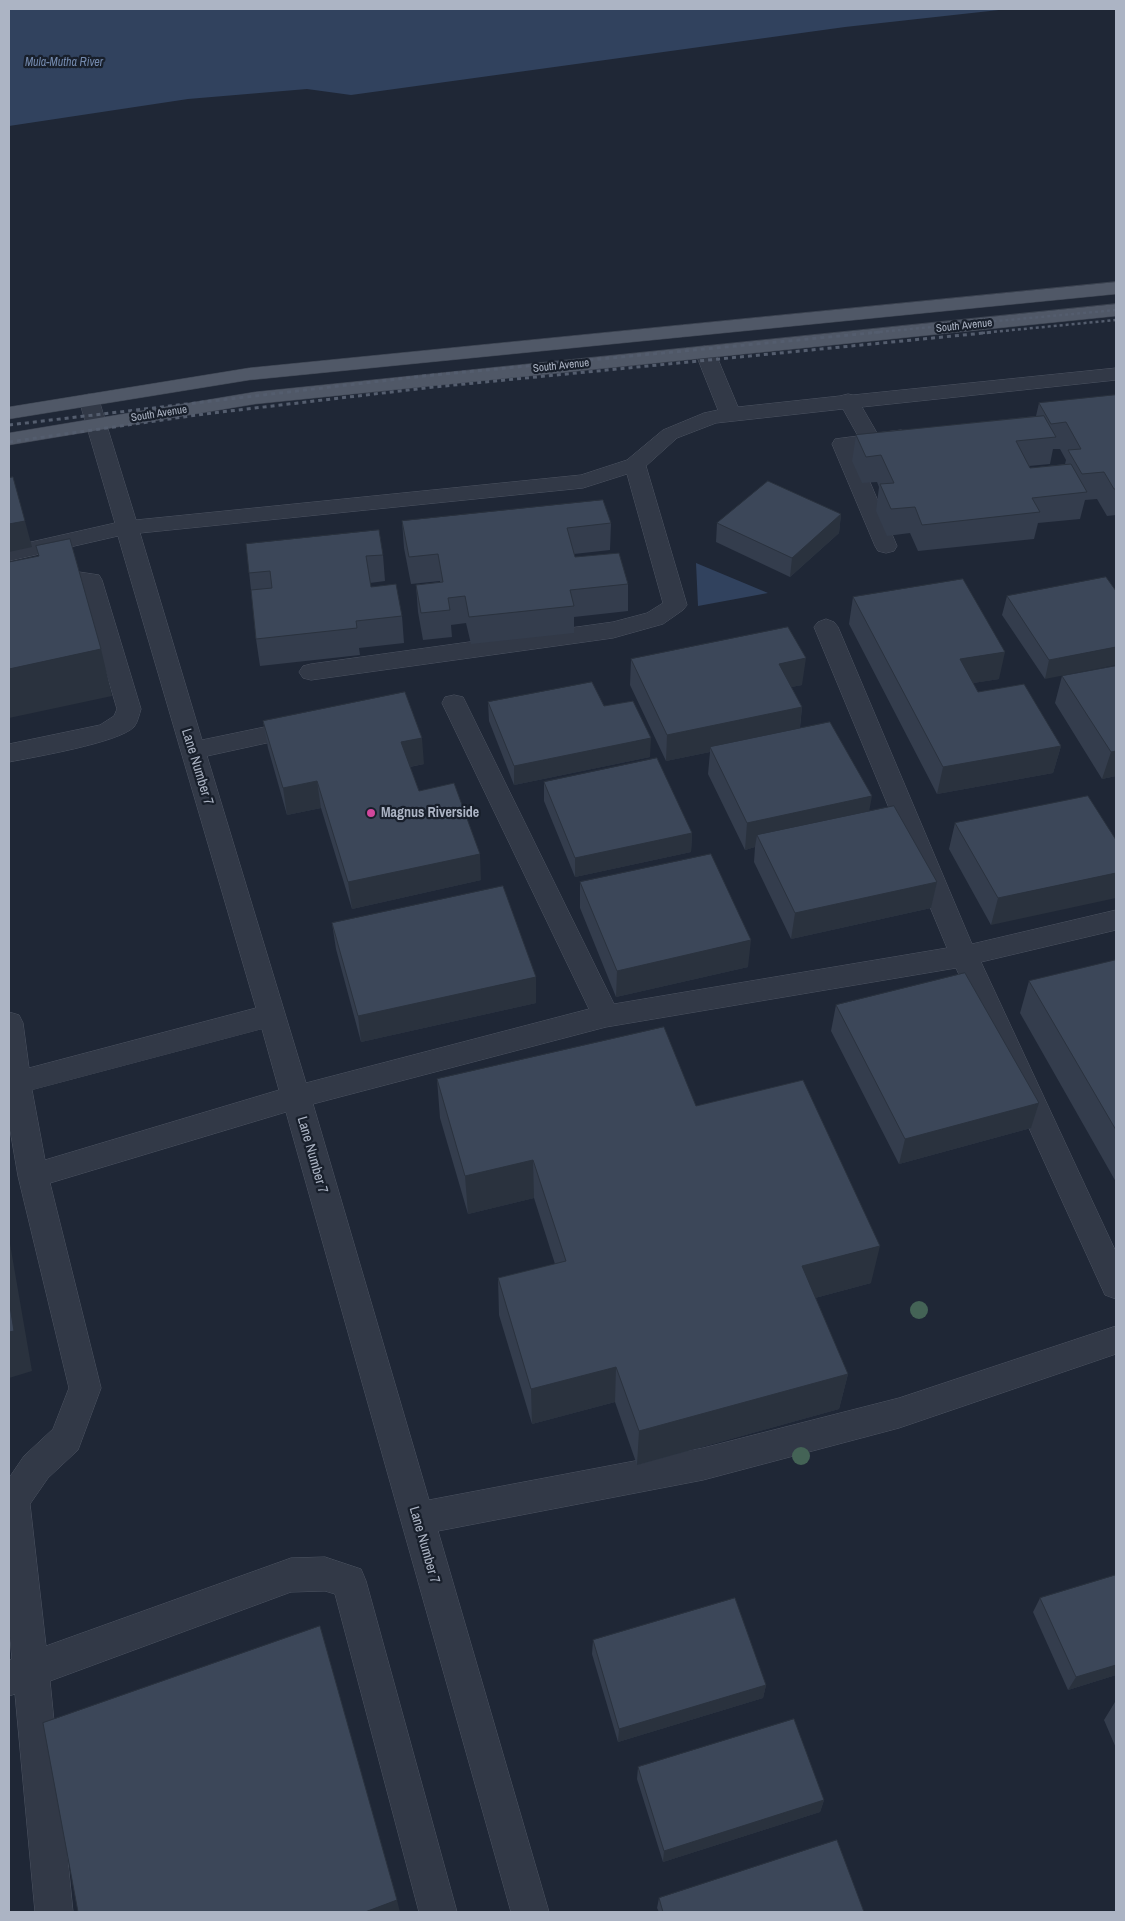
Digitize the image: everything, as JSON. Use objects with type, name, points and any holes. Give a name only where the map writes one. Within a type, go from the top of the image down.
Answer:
[{"type":"main road","name":"South Avenue","points":[[9,414],[250,374],[1116,288]]},
{"type":"main road","name":"South Avenue","points":[[9,439],[255,398],[1116,310]]},
{"type":"street","points":[[705,352],[730,414]]},
{"type":"street","points":[[9,554],[125,528],[583,482],[635,465],[670,434],[711,417],[848,400],[1116,374]]},
{"type":"street","name":"Lane Number 7","points":[[89,400],[125,528],[296,1097],[530,1912]]},
{"type":"street","points":[[848,400],[871,440]]},
{"type":"street","points":[[886,546],[843,444],[920,434]]},
{"type":"street","points":[[311,672],[613,630],[655,619],[675,605],[635,465]]},
{"type":"street","points":[[9,594],[80,579],[91,580],[129,709],[125,721],[107,732],[9,753]]},
{"type":"street","points":[[826,627],[964,956],[1116,1285]]},
{"type":"street","points":[[454,703],[606,1016]]},
{"type":"street","points":[[192,751],[323,722]]},
{"type":"street","points":[[34,1176],[296,1097],[606,1016],[964,956],[1116,920]]},
{"type":"street","points":[[16,1083],[271,1015]]},
{"type":"street","points":[[9,1023],[16,1083],[34,1176],[85,1388],[66,1439],[36,1467],[13,1501],[20,1674],[54,1912]]},
{"type":"street","points":[[417,1519],[703,1464],[899,1413],[1116,1340]]},
{"type":"street","points":[[20,1674],[291,1575],[325,1574],[349,1581],[438,1912]]},
{"type":"water","name":"Mula-Mutha River","points":[[9,9],[1008,9],[845,27],[351,95],[307,89],[188,99],[9,126]]},
{"type":"water","points":[[696,563],[768,593],[698,606]]},
{"type":"building","points":[[1116,395],[1116,489],[1114,489],[1104,472],[1082,474],[1068,450],[1081,449],[1066,422],[1051,424],[1039,403]]},
{"type":"building","points":[[1044,416],[1056,437],[1016,441],[1030,468],[1071,464],[1087,492],[1032,498],[1040,512],[922,525],[915,507],[891,509],[880,484],[894,483],[881,455],[866,457],[856,435]]},
{"type":"building","points":[[13,477],[25,521],[9,524],[9,478]]},
{"type":"building","points":[[768,481],[841,514],[792,558],[717,523]]},
{"type":"building","points":[[603,500],[611,523],[567,528],[575,557],[619,553],[628,584],[570,590],[574,606],[469,617],[465,596],[448,598],[450,610],[421,613],[416,585],[443,582],[438,554],[409,557],[402,521]]},
{"type":"building","points":[[379,530],[383,555],[366,556],[371,587],[396,584],[402,616],[356,621],[357,628],[256,639],[251,590],[272,588],[270,571],[249,573],[246,544]]},
{"type":"building","points":[[70,539],[101,649],[9,669],[9,562],[39,556],[36,546]]},
{"type":"building","points":[[1106,577],[1116,591],[1116,647],[1049,660],[1007,596]]},
{"type":"building","points":[[963,579],[1005,652],[960,659],[978,692],[1024,684],[1061,746],[943,767],[853,597]]},
{"type":"building","points":[[788,627],[806,658],[779,664],[802,707],[667,735],[631,659]]},
{"type":"building","points":[[1116,666],[1116,751],[1111,752],[1062,676]]},
{"type":"building","points":[[592,682],[604,706],[633,701],[651,738],[514,766],[488,702]]},
{"type":"building","name":"Magnus Riverside","points":[[405,692],[422,738],[401,742],[419,791],[454,783],[480,854],[348,882],[317,781],[283,788],[263,721]]},
{"type":"building","points":[[830,722],[872,796],[747,823],[710,747]]},
{"type":"building","points":[[657,758],[692,833],[575,858],[544,782]]},
{"type":"building","points":[[1088,796],[1116,840],[1116,873],[998,898],[955,823]]},
{"type":"building","points":[[894,806],[937,882],[795,913],[757,835]]},
{"type":"building","points":[[711,854],[751,940],[617,971],[580,882]]},
{"type":"building","points":[[503,886],[536,977],[358,1016],[332,923]]},
{"type":"building","points":[[1116,960],[1116,1130],[1029,981]]},
{"type":"building","points":[[965,973],[1039,1103],[905,1139],[836,1005]]},
{"type":"building","points":[[664,1027],[696,1106],[803,1080],[880,1246],[802,1266],[848,1374],[639,1431],[616,1367],[531,1389],[498,1278],[566,1261],[533,1160],[465,1176],[437,1079]]},
{"type":"building","points":[[9,1300],[14,1331],[9,1332]]},
{"type":"building","points":[[1116,1575],[1116,1665],[1076,1677],[1040,1598]]},
{"type":"building","points":[[735,1598],[766,1685],[619,1729],[593,1640]]},
{"type":"building","points":[[320,1626],[397,1900],[365,1912],[78,1912],[43,1723]]},
{"type":"building","points":[[794,1719],[824,1800],[664,1851],[638,1767]]},
{"type":"building","points":[[837,1840],[864,1912],[663,1912],[659,1898]]},
{"type":"railway","points":[[868,333],[1116,310]]},
{"type":"railway","points":[[982,333],[1116,320]]},
{"type":"railway","points":[[9,425],[424,376],[881,332]]},
{"type":"railway","points":[[9,442],[204,414],[434,387],[994,332]]},
{"type":"place","name":"Magnus Riverside","points":[[371,813]]}]
